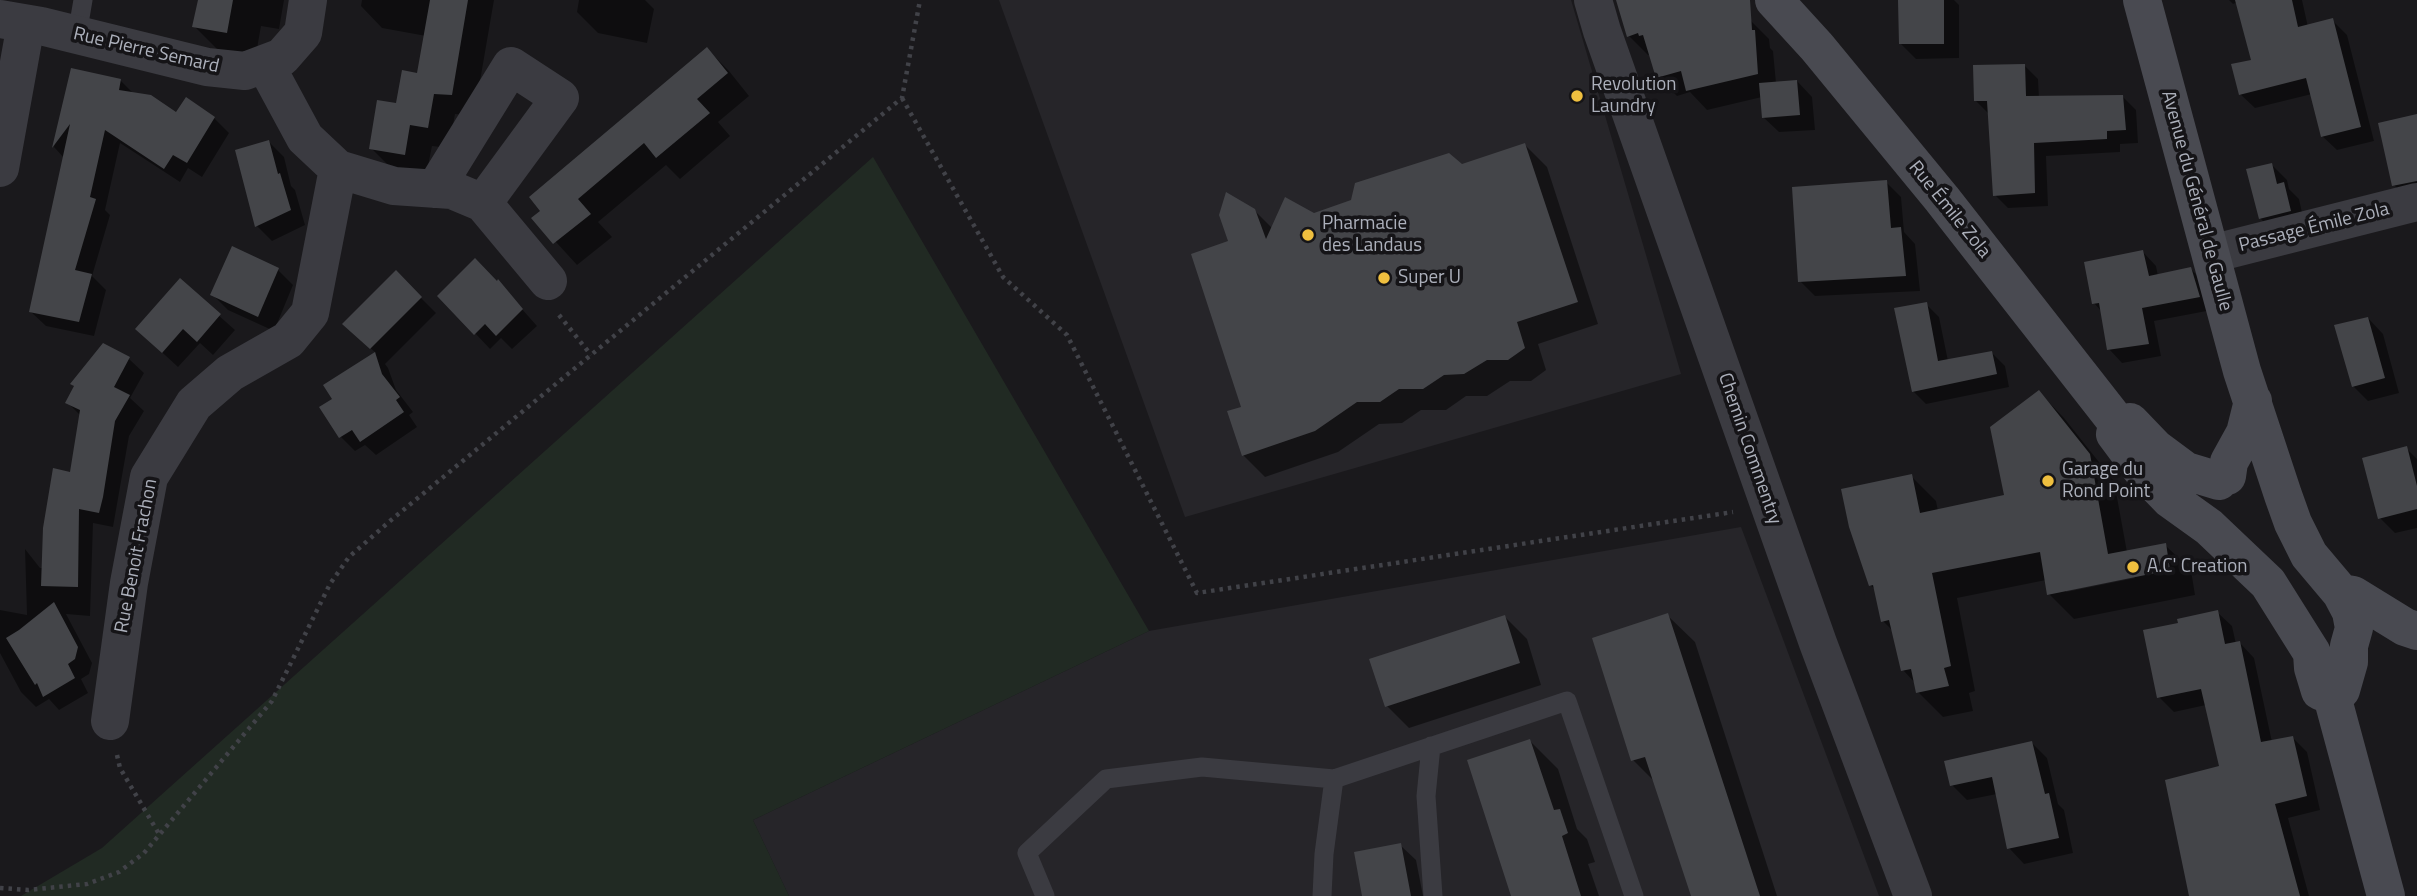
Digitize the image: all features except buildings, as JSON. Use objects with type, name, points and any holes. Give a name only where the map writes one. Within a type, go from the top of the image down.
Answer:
[{"type":"main road","name":"Rue Émile Zola","points":[[1774,0],[1934,189],[2118,424]]},
{"type":"main road","name":"Avenue du Général de Gaulle","points":[[2142,0],[2242,371],[2292,523],[2309,555],[2341,593],[2351,612],[2354,628],[2349,646],[2349,662],[2341,690],[2332,696]]},
{"type":"main road","points":[[2253,401],[2245,433],[2209,501],[2209,527],[2267,583],[2312,653],[2313,668],[2320,691],[2332,696],[2386,896]]},
{"type":"main road","name":"Rue Émile Zola","points":[[2118,424],[2130,422],[2155,449],[2186,471],[2223,479]]},
{"type":"main road","name":"Rue Émile Zola","points":[[2118,424],[2115,435],[2141,469],[2170,499],[2209,527]]},
{"type":"main road","points":[[2223,479],[2257,476],[2283,495]]},
{"type":"main road","points":[[2341,593],[2353,595],[2411,629]]},
{"type":"main road","points":[[2312,653],[2340,654],[2349,646],[2411,629]]},
{"type":"street","name":"Rue Pierre Semard","points":[[0,168],[13,21],[80,18],[207,67],[245,71],[282,57],[303,33],[308,0]]},
{"type":"street","name":"Chemin Commentry","points":[[1593,0],[1818,643],[1913,896]]},
{"type":"street","points":[[265,64],[305,138],[338,169],[394,186],[452,190],[483,203],[548,281]]},
{"type":"street","points":[[435,189],[511,65],[560,98],[483,203]]},
{"type":"street","name":"Rue Benoit Frachon","points":[[110,721],[129,583],[149,477],[194,404],[230,373],[288,340],[310,313],[338,169]]},
{"type":"street","name":"Passage Émile Zola","points":[[2211,254],[2417,201]]},
{"type":"lane","points":[[1045,896],[1027,853],[1106,779],[1202,766],[1335,779],[1567,701],[1634,896]]},
{"type":"lane","points":[[1430,746],[1426,796],[1433,896]]},
{"type":"lane","points":[[1322,896],[1324,854],[1335,779]]},
{"type":"path","points":[[920,0],[902,98],[1003,277],[1067,335],[1198,593],[1770,507]]},
{"type":"path","points":[[0,888],[28,890],[87,884],[119,872],[144,853],[272,701],[330,584],[349,557],[902,98]]},
{"type":"path","points":[[548,281],[558,314],[591,355]]},
{"type":"path","points":[[110,721],[120,768],[159,834]]},
{"type":"shaded area","points":[[999,0],[1571,0],[1681,374],[1185,517]]},
{"type":"shaded area","points":[[873,157],[1149,631],[753,820],[789,896],[21,896],[102,848]]},
{"type":"shaded area","points":[[1741,527],[1879,896],[789,896],[753,820],[1149,631]]},
{"type":"place","name":"Revolution Laundry","points":[[1577,96]]},
{"type":"place","name":"Pharmacie des Landaus","points":[[1308,235]]},
{"type":"place","name":"Super U","points":[[1384,278]]},
{"type":"place","name":"Garage du Rond Point","points":[[2048,481]]},
{"type":"place","name":"A.C' Creation","points":[[2133,567]]}]
